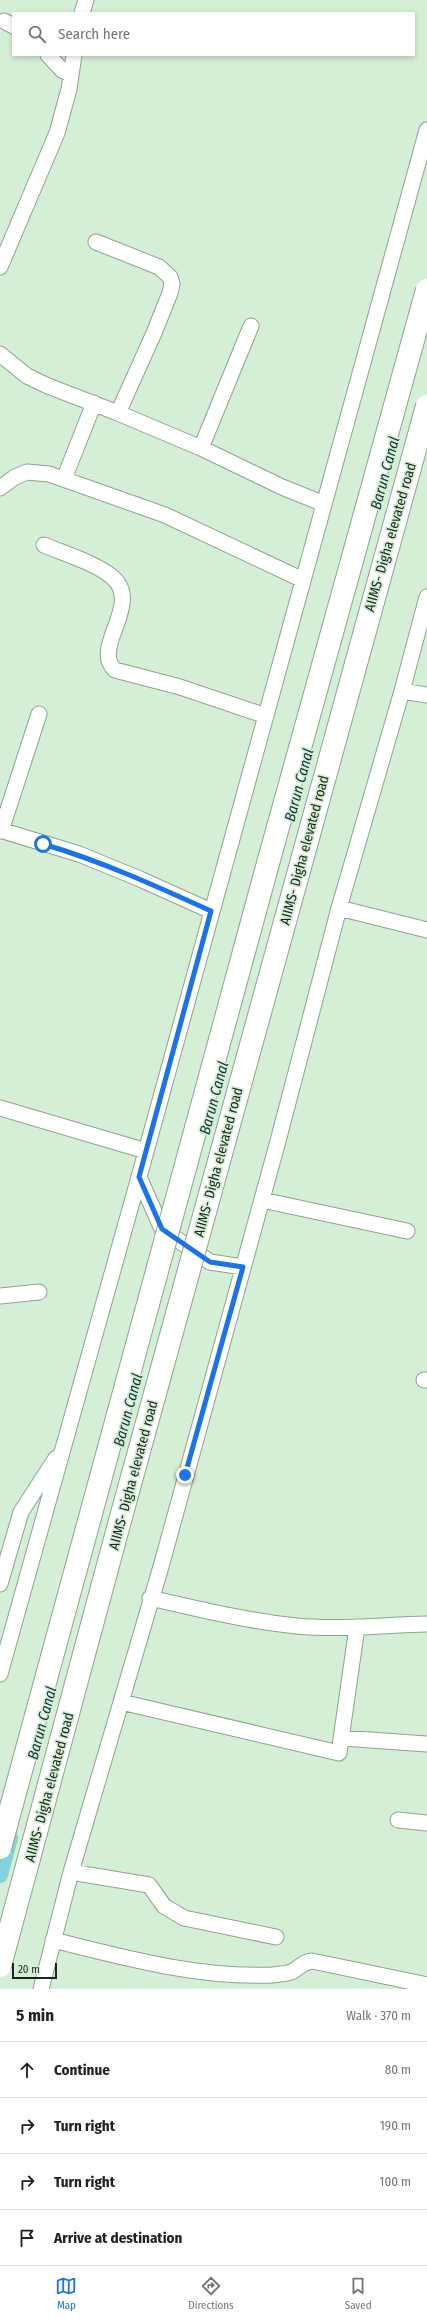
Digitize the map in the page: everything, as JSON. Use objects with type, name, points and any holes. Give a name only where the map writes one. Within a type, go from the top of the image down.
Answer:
[{"type":"highway","points":[[0,1848],[271,852],[427,290]]},
{"type":"highway","name":"AIIMS- Digha elevated road","points":[[0,1966],[125,1502],[427,406]]},
{"type":"street","points":[[82,12],[86,0]]},
{"type":"street","points":[[49,56],[62,70],[71,75]]},
{"type":"street","points":[[0,268],[49,156],[64,112],[74,56]]},
{"type":"street","points":[[0,1674],[139,1177],[427,130]]},
{"type":"street","points":[[96,242],[160,267],[170,277],[172,284],[170,293],[154,333],[118,413]]},
{"type":"street","points":[[201,448],[250,326]]},
{"type":"street","points":[[0,354],[27,376],[48,386],[94,403],[201,448],[282,487],[324,504]]},
{"type":"street","points":[[64,479],[94,403]]},
{"type":"street","points":[[0,488],[15,477],[27,472],[36,472],[64,479],[166,516],[303,580]]},
{"type":"street","points":[[44,545],[103,571],[118,583],[123,599],[122,610],[108,649],[111,666],[115,670],[180,687],[266,716]]},
{"type":"street","points":[[41,1989],[71,1872],[150,1598],[162,1563],[262,1200],[339,908],[402,691],[427,597]]},
{"type":"street","points":[[402,691],[427,694]]},
{"type":"street","points":[[39,714],[0,831],[79,854],[140,879],[211,911]]},
{"type":"street","points":[[339,908],[427,930]]},
{"type":"street","points":[[0,1108],[146,1151]]},
{"type":"street","points":[[139,1177],[162,1229],[210,1262],[243,1267]]},
{"type":"street","points":[[262,1200],[407,1231]]},
{"type":"street","points":[[0,1296],[39,1292]]},
{"type":"street","points":[[0,1584],[21,1512],[64,1446]]},
{"type":"street","points":[[150,1598],[249,1620],[298,1626],[357,1627],[427,1624]]},
{"type":"street","points":[[120,1702],[339,1753],[357,1627]]},
{"type":"street","points":[[342,1738],[427,1744]]},
{"type":"street","points":[[398,1820],[427,1823]]},
{"type":"street","points":[[71,1872],[149,1885],[164,1906],[184,1918],[276,1937]]},
{"type":"street","points":[[53,1940],[151,1964],[200,1972],[257,1975],[284,1974],[293,1972],[306,1962],[312,1961],[427,1984]]},
{"type":"waterway","name":"Barun Canal","points":[[0,1875],[10,1838]]},
{"type":"route","points":[[43,844],[79,854],[140,879],[211,911],[139,1177],[162,1229],[210,1262],[243,1267],[185,1475]]}]
